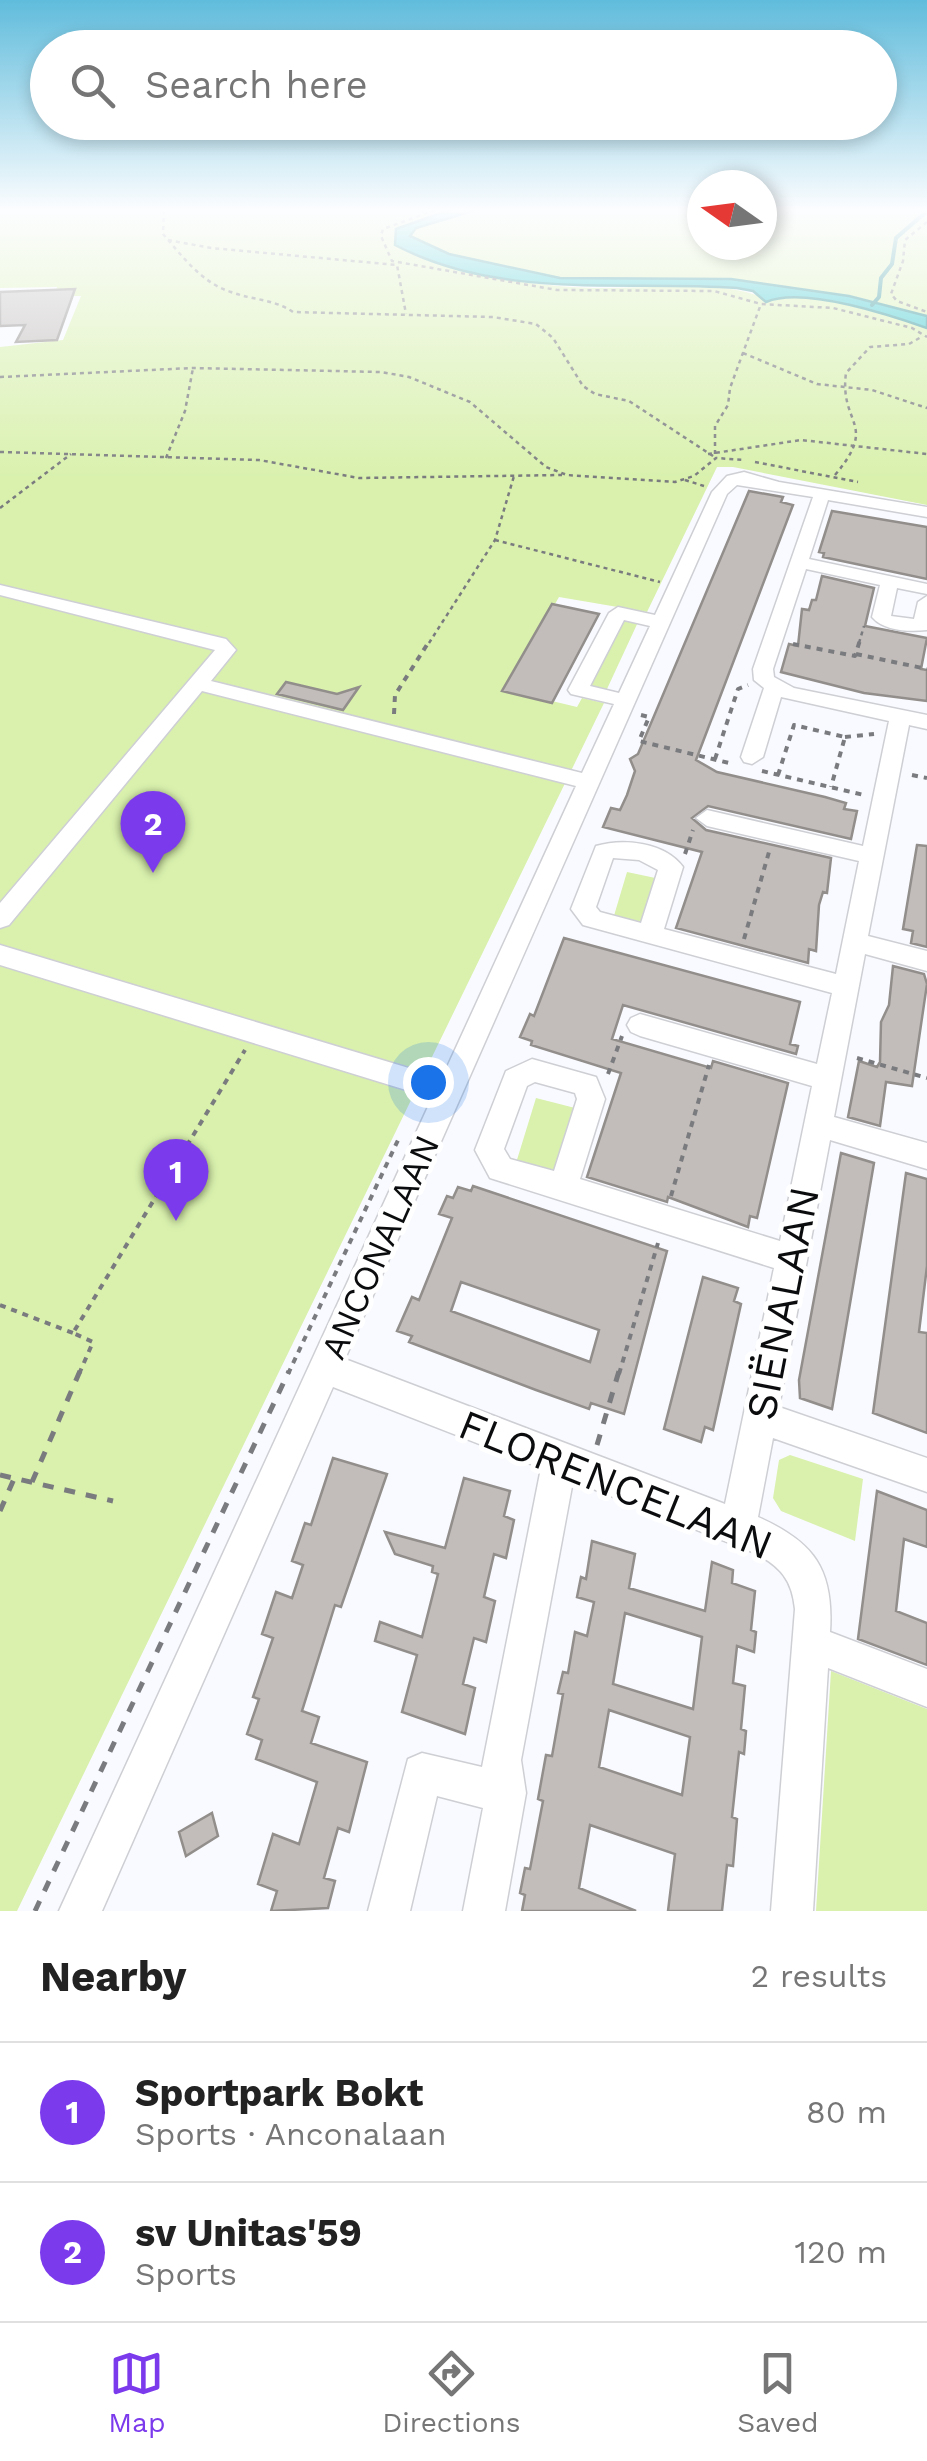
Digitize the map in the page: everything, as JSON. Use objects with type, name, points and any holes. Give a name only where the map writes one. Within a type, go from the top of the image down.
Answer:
[{"type":"street","points":[[724,468],[772,485],[828,486],[927,512]]},
{"type":"street","name":"ANCONALAAN","points":[[80,1911],[664,623],[724,484],[724,468]]},
{"type":"street","points":[[752,757],[769,684],[763,669],[828,486]]},
{"type":"street","points":[[800,564],[927,589]]},
{"type":"street","points":[[890,580],[881,617],[887,622],[922,626],[927,602]]},
{"type":"street","points":[[0,590],[222,645],[225,654],[0,920]]},
{"type":"street","points":[[628,702],[578,690],[618,613],[664,623]]},
{"type":"street","points":[[199,684],[591,782]]},
{"type":"street","points":[[769,684],[908,726]]},
{"type":"street","name":"SIËNALAAN","points":[[738,1527],[872,856],[908,726]]},
{"type":"street","points":[[707,818],[872,856]]},
{"type":"street","points":[[650,935],[671,866],[657,857],[618,848],[604,852],[583,908],[592,919],[738,960],[846,988]]},
{"type":"street","points":[[855,942],[927,960]]},
{"type":"street","points":[[0,955],[450,1092]]},
{"type":"street","points":[[640,1025],[714,1046],[831,1065]]},
{"type":"street","points":[[563,1187],[591,1098],[586,1085],[532,1070],[516,1079],[489,1150],[500,1168],[792,1259]]},
{"type":"street","points":[[818,1124],[927,1156]]},
{"type":"street","name":"FLORENCELAAN","points":[[325,1368],[738,1527],[787,1550],[800,1564],[812,1585],[792,1911]]},
{"type":"street","points":[[760,1418],[927,1476]]},
{"type":"street","points":[[484,1911],[506,1794],[501,1760],[574,1466]]},
{"type":"street","points":[[810,1643],[927,1688]]},
{"type":"street","points":[[389,1911],[422,1774],[506,1794]]},
{"type":"path","points":[[265,299],[282,302],[294,312],[492,317],[536,324],[553,338],[583,386],[596,394],[629,401],[724,468]]},
{"type":"path","points":[[403,299],[406,314]]},
{"type":"path","points":[[742,299],[847,310],[912,328],[925,337]]},
{"type":"path","points":[[895,299],[927,312]]},
{"type":"path","points":[[724,468],[714,452],[715,426],[728,405],[730,388],[761,304]]},
{"type":"path","points":[[828,486],[856,448],[858,430],[844,404],[842,388],[846,373],[870,347],[909,344],[925,337]]},
{"type":"path","points":[[743,353],[817,384],[872,390],[927,408]]},
{"type":"path","points":[[166,458],[185,412],[193,368]]},
{"type":"path","points":[[0,377],[193,368],[349,370],[410,377],[470,402],[531,456],[566,476]]},
{"type":"path","points":[[708,454],[801,440],[927,454]]},
{"type":"path","points":[[0,452],[276,462],[359,478],[566,476],[676,482],[744,460],[828,486],[872,484]]},
{"type":"path","points":[[0,508],[70,454]]},
{"type":"path","points":[[394,731],[395,696],[495,540],[514,476]]},
{"type":"path","points":[[495,540],[680,587]]},
{"type":"path","points":[[856,654],[866,618],[887,622]]},
{"type":"path","points":[[774,640],[927,669]]},
{"type":"path","points":[[715,760],[738,688],[769,684]]},
{"type":"path","points":[[778,775],[794,725],[845,737],[908,726]]},
{"type":"path","points":[[831,787],[845,737]]},
{"type":"path","points":[[671,866],[683,862],[695,825],[707,818]]},
{"type":"path","points":[[738,960],[774,833]]},
{"type":"path","points":[[586,1085],[607,1077],[625,1027],[640,1025]]},
{"type":"path","points":[[73,1333],[255,1032]]},
{"type":"path","points":[[574,1466],[665,1219],[714,1046]]},
{"type":"path","points":[[831,1065],[927,1078]]},
{"type":"path","points":[[34,1911],[400,1136]]},
{"type":"path","points":[[0,1304],[93,1342],[32,1482]]},
{"type":"path","points":[[0,1475],[112,1501]]},
{"type":"path","points":[[0,1511],[14,1478]]},
{"type":"green space","points":[[80,299],[823,300],[927,328],[927,505],[717,467],[647,612],[559,597],[506,690],[577,707],[582,698],[604,703],[17,1911],[0,1911],[0,347],[63,340]]},
{"type":"green space","points":[[861,299],[927,299],[927,316]]},
{"type":"green space","points":[[620,615],[639,620],[607,689],[584,686]]},
{"type":"green space","points":[[627,872],[660,879],[647,926],[613,919]]},
{"type":"green space","points":[[536,1098],[579,1109],[557,1175],[516,1163]]},
{"type":"green space","points":[[790,1455],[863,1479],[855,1541],[781,1511],[773,1498],[779,1460]]},
{"type":"green space","points":[[831,1671],[927,1709],[927,1911],[816,1911]]},
{"type":"water","points":[[817,299],[861,299],[927,316],[927,328],[868,309]]},
{"type":"building","points":[[0,299],[71,299],[57,340],[16,342],[25,325],[0,326]]},
{"type":"building","points":[[749,491],[783,497],[781,502],[793,505],[696,760],[717,772],[825,797],[846,803],[844,809],[857,811],[851,839],[708,806],[692,818],[706,830],[831,858],[827,893],[823,892],[819,905],[816,951],[809,949],[808,963],[676,928],[702,852],[603,827],[611,808],[620,810],[627,795],[635,771],[630,759],[638,754]]},
{"type":"building","points":[[832,511],[927,527],[927,579],[823,557],[824,553],[819,552]]},
{"type":"building","points":[[822,576],[874,588],[865,626],[927,638],[921,669],[927,670],[927,701],[864,693],[781,672],[789,644],[798,646],[802,609],[809,610],[812,600],[816,600]]},
{"type":"building","points":[[552,604],[599,614],[552,703],[502,691]]},
{"type":"building","points":[[286,682],[337,694],[359,687],[343,710],[277,694]]},
{"type":"building","points":[[917,845],[927,846],[927,947],[911,943],[913,931],[903,929]]},
{"type":"building","points":[[564,938],[800,1002],[790,1044],[798,1046],[796,1054],[623,1005],[612,1039],[711,1068],[713,1061],[788,1083],[757,1218],[750,1216],[748,1227],[668,1197],[667,1202],[587,1177],[621,1073],[531,1045],[532,1041],[520,1037],[530,1014],[534,1016]]},
{"type":"building","points":[[893,966],[924,974],[927,984],[912,1086],[886,1082],[880,1126],[848,1117],[859,1061],[877,1067],[880,1062],[881,1022],[889,1005]]},
{"type":"building","points":[[841,1153],[874,1163],[832,1409],[800,1398],[799,1380]]},
{"type":"building","points":[[906,1173],[927,1179],[927,1266],[919,1332],[927,1333],[927,1433],[873,1413]]},
{"type":"building","points":[[473,1186],[667,1251],[624,1414],[591,1403],[589,1409],[536,1390],[409,1342],[412,1336],[397,1331],[412,1297],[419,1300],[452,1218],[439,1214],[447,1196],[453,1198],[458,1187],[471,1191]],"holes":[[[461,1282],[599,1330],[590,1362],[451,1311]]]},
{"type":"building","points":[[703,1277],[738,1288],[734,1301],[741,1304],[713,1430],[705,1427],[701,1442],[664,1429]]},
{"type":"building","points":[[333,1458],[387,1474],[341,1607],[335,1605],[302,1711],[319,1717],[311,1743],[367,1762],[349,1832],[338,1828],[324,1878],[335,1881],[328,1908],[271,1911],[277,1891],[258,1884],[273,1834],[299,1844],[317,1782],[256,1759],[262,1740],[247,1734],[259,1699],[253,1697],[273,1638],[262,1634],[276,1592],[292,1598],[303,1565],[292,1561],[305,1523],[311,1525]]},
{"type":"building","points":[[464,1478],[510,1491],[504,1516],[514,1520],[506,1558],[494,1554],[484,1597],[495,1601],[486,1642],[474,1638],[463,1684],[475,1688],[465,1734],[402,1712],[417,1655],[375,1641],[380,1622],[422,1637],[438,1574],[432,1572],[433,1566],[395,1554],[385,1532],[445,1548]]},
{"type":"building","points":[[877,1491],[927,1510],[927,1547],[904,1539],[896,1611],[927,1623],[927,1665],[858,1639]]},
{"type":"building","points":[[592,1541],[635,1554],[629,1588],[705,1611],[712,1562],[733,1570],[732,1583],[755,1591],[751,1630],[756,1632],[754,1652],[737,1646],[733,1683],[745,1686],[741,1729],[746,1731],[744,1754],[739,1752],[732,1817],[737,1819],[733,1866],[727,1865],[722,1911],[668,1911],[675,1854],[590,1825],[579,1888],[636,1911],[522,1911],[525,1895],[520,1893],[525,1868],[530,1869],[543,1801],[538,1799],[546,1755],[552,1756],[563,1694],[558,1693],[563,1672],[568,1673],[575,1632],[587,1636],[594,1602],[577,1597],[581,1577],[586,1579]],"holes":[[[625,1613],[702,1637],[693,1709],[613,1684]],[[609,1710],[690,1737],[682,1795],[599,1767]]]},
{"type":"building","points":[[212,1813],[218,1836],[186,1856],[179,1832]]},
{"type":"waterway","points":[[872,305],[877,299]]},
{"type":"place","name":"sv Unitas'59","points":[[153,873]]},
{"type":"place","name":"Sportpark Bokt","points":[[176,1221]]}]
